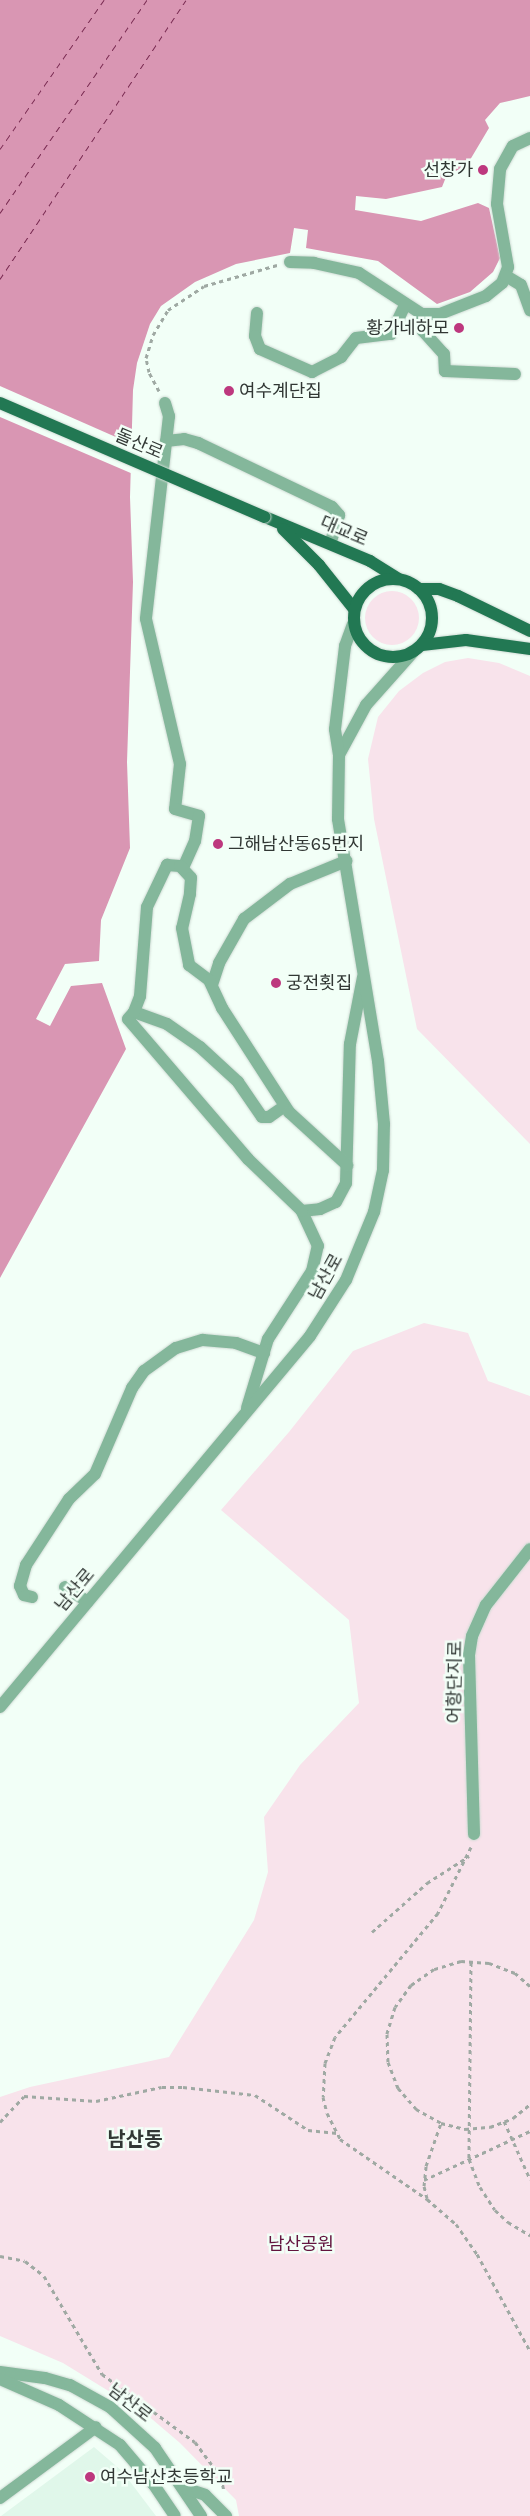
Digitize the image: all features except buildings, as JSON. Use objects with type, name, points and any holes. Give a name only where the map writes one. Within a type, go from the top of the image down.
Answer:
[{"type":"main road","name":"돌산로","points":[[0,403],[269,519]]},
{"type":"main road","name":"대교로","points":[[269,519],[381,566],[399,579],[419,589],[439,589],[458,596],[530,631]]},
{"type":"main road","name":"대교로","points":[[269,519],[320,565],[354,609]]},
{"type":"main road","points":[[399,579],[376,582],[366,589],[354,609],[353,624],[357,636],[376,654],[388,658],[418,648],[472,640],[530,649]]},
{"type":"main road","points":[[418,648],[432,622],[431,610],[419,589]]},
{"type":"street","points":[[290,262],[314,263],[359,273],[405,305],[422,314],[440,314],[486,296],[496,290],[506,276],[509,257],[497,204],[498,177],[513,146],[530,138]]},
{"type":"street","points":[[506,276],[521,285],[530,310]]},
{"type":"street","points":[[257,312],[255,336],[260,349],[312,372],[341,357],[356,338],[391,334],[405,305]]},
{"type":"street","points":[[422,314],[423,331],[444,354],[445,371],[515,374]]},
{"type":"street","points":[[165,403],[168,412],[166,441],[146,619],[180,764],[175,808],[199,816],[195,841],[183,868]]},
{"type":"street","points":[[166,441],[184,439],[198,443],[332,507],[340,515],[330,544]]},
{"type":"street","name":"남산로","points":[[0,1707],[310,1336],[329,1309],[357,1256],[374,1212],[383,1170],[384,1124],[364,972],[338,819],[339,755],[335,728],[337,700],[345,646],[353,624]]},
{"type":"street","points":[[339,755],[366,705],[418,648]]},
{"type":"street","points":[[212,985],[219,963],[244,920],[290,884],[346,861]]},
{"type":"street","points":[[131,1015],[140,996],[147,907],[164,868],[170,863],[183,868],[191,884],[182,928],[184,953],[189,966],[203,974],[212,985],[222,1008],[284,1106],[348,1165]]},
{"type":"street","points":[[302,1211],[336,1202],[346,1183],[348,1165],[349,1052],[364,972]]},
{"type":"street","points":[[131,1015],[167,1024],[200,1047],[238,1082],[262,1117],[269,1117],[284,1106]]},
{"type":"street","points":[[131,1015],[248,1159],[302,1211],[316,1238],[317,1259],[272,1331],[244,1415]]},
{"type":"street","points":[[32,1597],[21,1591],[24,1570],[69,1499],[95,1474],[132,1388],[144,1371],[176,1348],[202,1340],[236,1342],[264,1353]]},
{"type":"street","name":"어항단지로","points":[[474,1834],[470,1646],[479,1618],[530,1549]]},
{"type":"street","points":[[65,1587],[88,1602]]},
{"type":"street","name":"남산로","points":[[0,2372],[45,2378],[70,2385],[110,2407],[155,2448],[184,2488],[201,2516]]},
{"type":"street","points":[[0,2379],[59,2405],[96,2427],[138,2465],[175,2516]]},
{"type":"street","points":[[0,2498],[96,2427]]},
{"type":"street","points":[[184,2488],[205,2495],[224,2513]]},
{"type":"path","points":[[165,403],[148,372],[146,358],[152,335],[168,310],[204,286],[290,262]]},
{"type":"path","points":[[474,1834],[469,1855],[438,1913],[334,2037],[325,2063],[323,2097],[337,2133],[361,2156],[427,2199],[450,2217],[477,2254],[530,2351]]},
{"type":"path","points":[[372,1932],[427,1883],[469,1855]]},
{"type":"path","points":[[530,1986],[514,1973],[489,1963],[471,1962],[434,1969],[411,1985],[395,2007],[387,2034],[388,2062],[398,2088],[416,2109],[440,2123],[470,2128],[490,2127],[504,2121],[530,2104]]},
{"type":"path","points":[[471,1962],[469,2159],[480,2187],[495,2210],[508,2222],[530,2235]]},
{"type":"path","points":[[0,2122],[24,2096],[86,2102],[162,2087],[184,2087],[255,2095],[308,2130],[337,2133]]},
{"type":"path","points":[[504,2121],[530,2179]]},
{"type":"path","points":[[427,2199],[424,2180],[440,2123]]},
{"type":"path","points":[[424,2180],[530,2131]]},
{"type":"path","points":[[0,2256],[25,2261],[44,2276],[102,2374],[195,2442],[221,2477],[224,2486],[224,2513]]},
{"type":"shaded area","points":[[0,0],[530,0],[530,96],[500,103],[485,120],[489,128],[467,165],[446,177],[442,187],[386,199],[356,196],[355,210],[421,221],[478,203],[489,208],[500,258],[493,272],[470,292],[437,304],[378,261],[306,248],[308,230],[294,228],[290,253],[236,264],[195,282],[161,306],[150,324],[137,363],[133,390],[130,497],[133,582],[127,762],[130,848],[101,920],[99,961],[65,964],[36,1019],[50,1026],[71,986],[102,983],[126,1049],[0,1278]]},
{"type":"shaded area","name":"여수남산초등학교","points":[[94,2447],[122,2471],[156,2516],[1,2516]]},
{"type":"green space","points":[[387,591],[397,591],[407,595],[415,603],[419,618],[415,633],[407,641],[397,645],[387,645],[377,641],[369,633],[365,623],[365,613],[369,603],[377,595]]},
{"type":"green space","points":[[468,658],[499,663],[530,676],[530,1144],[417,1029],[374,819],[368,759],[378,717],[399,691],[423,673],[445,662]]},
{"type":"green space","name":"남산공원","points":[[424,1323],[468,1333],[488,1381],[530,1396],[530,2516],[239,2516],[236,2500],[180,2443],[146,2414],[63,2363],[0,2336],[0,2097],[30,2087],[169,2057],[254,1920],[268,1872],[264,1817],[300,1765],[359,1703],[349,1620],[221,1510],[289,1432],[353,1351]]},
{"type":"pier","points":[[0,386],[134,445],[133,474],[0,417]]},
{"type":"ferry route","points":[[0,149],[104,0]]},
{"type":"ferry route","points":[[0,213],[147,0]]},
{"type":"ferry route","points":[[0,279],[186,0]]},
{"type":"place","name":"선창가","points":[[483,170]]},
{"type":"place","name":"황가네하모","points":[[459,328]]},
{"type":"place","name":"여수계단집","points":[[229,391]]},
{"type":"place","name":"그해남산동65번지","points":[[218,844]]},
{"type":"place","name":"궁전횟집","points":[[276,983]]},
{"type":"place","name":"여수남산초등학교","points":[[90,2477]]},
{"type":"district","name":"남산동","points":[[135,2139]]}]
